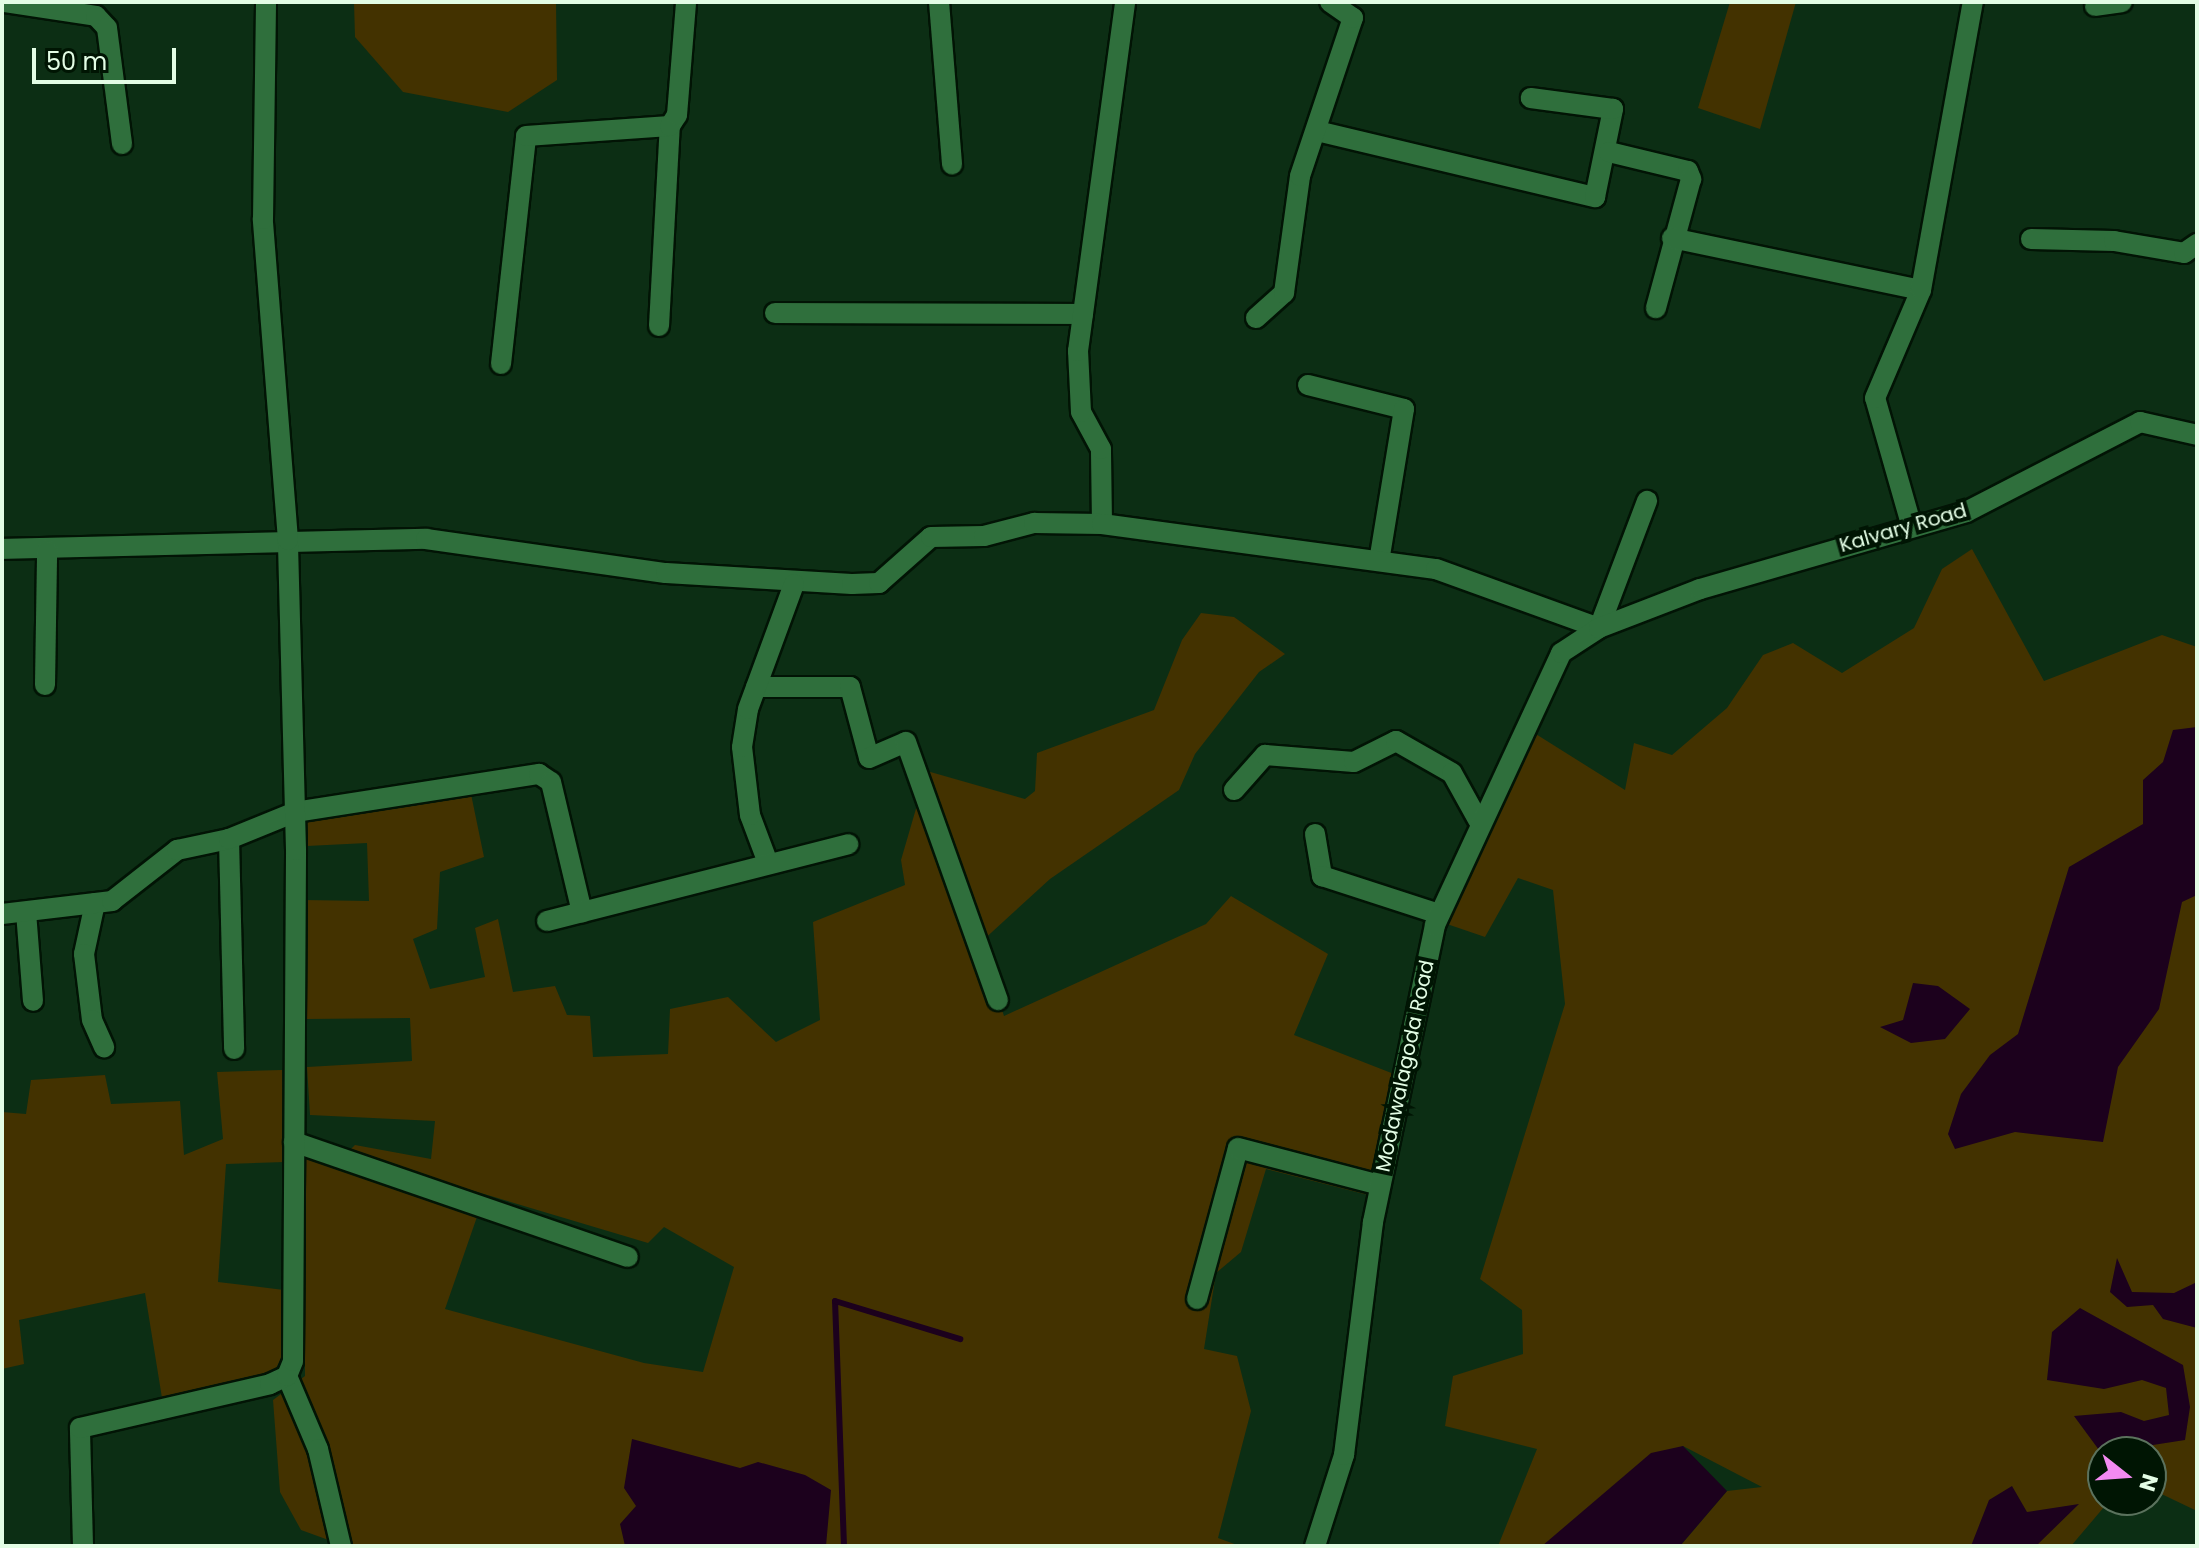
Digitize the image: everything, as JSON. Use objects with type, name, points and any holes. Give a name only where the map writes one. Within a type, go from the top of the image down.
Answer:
[{"type":"street","points":[[5,2],[96,16],[107,28],[122,144]]},
{"type":"street","points":[[266,2],[263,219],[288,540],[295,812],[294,1142],[287,1376],[318,1449],[341,1546]]},
{"type":"street","points":[[659,326],[670,126],[677,115],[686,2]]},
{"type":"street","points":[[939,2],[952,164]]},
{"type":"street","points":[[1102,524],[1101,449],[1079,395],[1083,314],[1125,2]]},
{"type":"street","points":[[1256,318],[1284,293],[1293,212],[1353,18],[1330,2]]},
{"type":"street","points":[[1911,524],[1875,398],[1921,290],[1973,2]]},
{"type":"street","points":[[2095,6],[2122,2]]},
{"type":"street","points":[[1317,131],[1595,197],[1609,152],[1613,109],[1531,98]]},
{"type":"street","points":[[501,364],[526,136],[670,126]]},
{"type":"street","points":[[1609,152],[1688,171],[1656,308]]},
{"type":"street","points":[[1672,238],[1921,290]]},
{"type":"street","points":[[2031,239],[2114,241],[2184,253],[2197,244]]},
{"type":"street","points":[[775,313],[1083,314]]},
{"type":"street","points":[[1308,385],[1404,409],[1379,561]]},
{"type":"street","name":"Kalvary Road","points":[[1599,628],[1911,524],[1966,512],[2140,422],[2197,435]]},
{"type":"street","points":[[2,549],[47,551],[288,540],[426,539],[794,584],[879,583],[931,537],[984,536],[1034,523],[1102,524],[1436,569],[1599,628],[1647,501]]},
{"type":"street","points":[[45,685],[47,551]]},
{"type":"street","points":[[768,863],[743,776],[756,687],[794,584]]},
{"type":"street","name":"Modawalagoda Road","points":[[1315,1546],[1344,1455],[1380,1185],[1439,914],[1478,820],[1561,653],[1599,628]]},
{"type":"street","points":[[756,687],[850,687],[869,758],[906,742],[998,1000]]},
{"type":"street","points":[[1234,790],[1265,755],[1354,762],[1396,741],[1452,773],[1478,820]]},
{"type":"street","points":[[2,914],[95,903],[125,892],[177,850],[229,839],[295,812],[539,774],[551,782],[582,912]]},
{"type":"street","points":[[1315,834],[1322,876],[1439,914]]},
{"type":"street","points":[[229,839],[234,1049]]},
{"type":"street","points":[[547,921],[848,844]]},
{"type":"street","points":[[95,903],[84,954],[92,1020],[104,1047]]},
{"type":"street","points":[[26,912],[33,1001]]},
{"type":"street","points":[[294,1142],[628,1257]]},
{"type":"street","points":[[1197,1299],[1238,1148],[1380,1185]]},
{"type":"street","points":[[83,1546],[80,1428],[287,1376]]},
{"type":"shaded area","points":[[354,2],[556,2],[557,80],[508,112],[403,92],[355,37]]},
{"type":"shaded area","points":[[1730,2],[1796,2],[1760,129],[1698,108]]},
{"type":"shaded area","points":[[1972,549],[2044,681],[2162,635],[2197,647],[2197,1511],[2167,1497],[2167,1436],[2087,1436],[2087,1516],[2096,1516],[2071,1546],[1680,1546],[1727,1491],[1762,1487],[1683,1446],[1542,1546],[1498,1546],[1537,1449],[1445,1426],[1453,1376],[1523,1354],[1522,1310],[1480,1279],[1565,1004],[1553,890],[1518,878],[1485,937],[1444,923],[1531,731],[1625,790],[1634,743],[1672,755],[1727,708],[1763,655],[1793,643],[1842,673],[1914,628],[1942,569]]},
{"type":"shaded area","points":[[1201,613],[1234,617],[1285,654],[1259,672],[1195,754],[1179,790],[1050,879],[980,943],[1004,1016],[1206,924],[1231,896],[1328,954],[1294,1035],[1394,1074],[1368,1195],[1266,1169],[1241,1252],[1216,1273],[1204,1349],[1237,1356],[1251,1411],[1218,1538],[1240,1546],[345,1546],[301,1530],[280,1492],[273,1400],[305,1376],[304,1153],[478,1214],[445,1309],[644,1363],[703,1372],[734,1267],[664,1227],[648,1243],[347,1153],[355,1145],[431,1159],[435,1121],[310,1115],[307,1067],[412,1061],[410,1018],[306,1019],[303,900],[369,901],[367,843],[307,846],[304,821],[471,794],[484,857],[440,872],[437,929],[413,939],[430,989],[485,977],[475,928],[498,919],[513,992],[555,986],[567,1015],[590,1016],[593,1057],[668,1054],[670,1009],[728,997],[776,1042],[820,1020],[813,922],[905,885],[901,860],[927,771],[1025,799],[1035,791],[1037,753],[1154,710],[1182,640]]},
{"type":"shaded area","points":[[2197,727],[2197,895],[2182,902],[2159,1009],[2118,1067],[2103,1142],[2015,1132],[1955,1149],[1948,1134],[1961,1094],[1990,1055],[2018,1034],[2069,867],[2143,824],[2143,780],[2163,762],[2173,730]]},
{"type":"shaded area","points":[[1913,983],[1938,986],[1970,1009],[1945,1039],[1911,1043],[1880,1027],[1903,1020]]},
{"type":"shaded area","points":[[282,1070],[285,1162],[226,1164],[218,1282],[284,1290],[284,1353],[274,1372],[162,1398],[145,1293],[19,1320],[24,1364],[2,1369],[2,1112],[26,1114],[31,1080],[105,1075],[111,1104],[180,1101],[184,1155],[223,1139],[217,1072]]},
{"type":"shaded area","points":[[2117,1258],[2132,1292],[2174,1293],[2197,1282],[2197,1328],[2163,1319],[2153,1305],[2127,1307],[2110,1292]]},
{"type":"shaded area","points":[[2080,1308],[2183,1365],[2190,1407],[2185,1440],[2167,1443],[2167,1436],[2089,1436],[2074,1416],[2121,1412],[2144,1421],[2169,1415],[2166,1388],[2142,1380],[2104,1389],[2047,1380],[2052,1332]]},
{"type":"shaded area","points":[[632,1439],[740,1468],[758,1462],[805,1475],[831,1490],[826,1546],[625,1546],[620,1524],[636,1506],[624,1488]]},
{"type":"shaded area","points":[[1683,1446],[1727,1491],[1680,1546],[1542,1546],[1651,1453]]},
{"type":"shaded area","points":[[2012,1486],[2027,1512],[2079,1504],[2036,1546],[1971,1546],[1989,1500]]},
{"type":"waterway","points":[[844,1546],[835,1301],[960,1339]]}]
